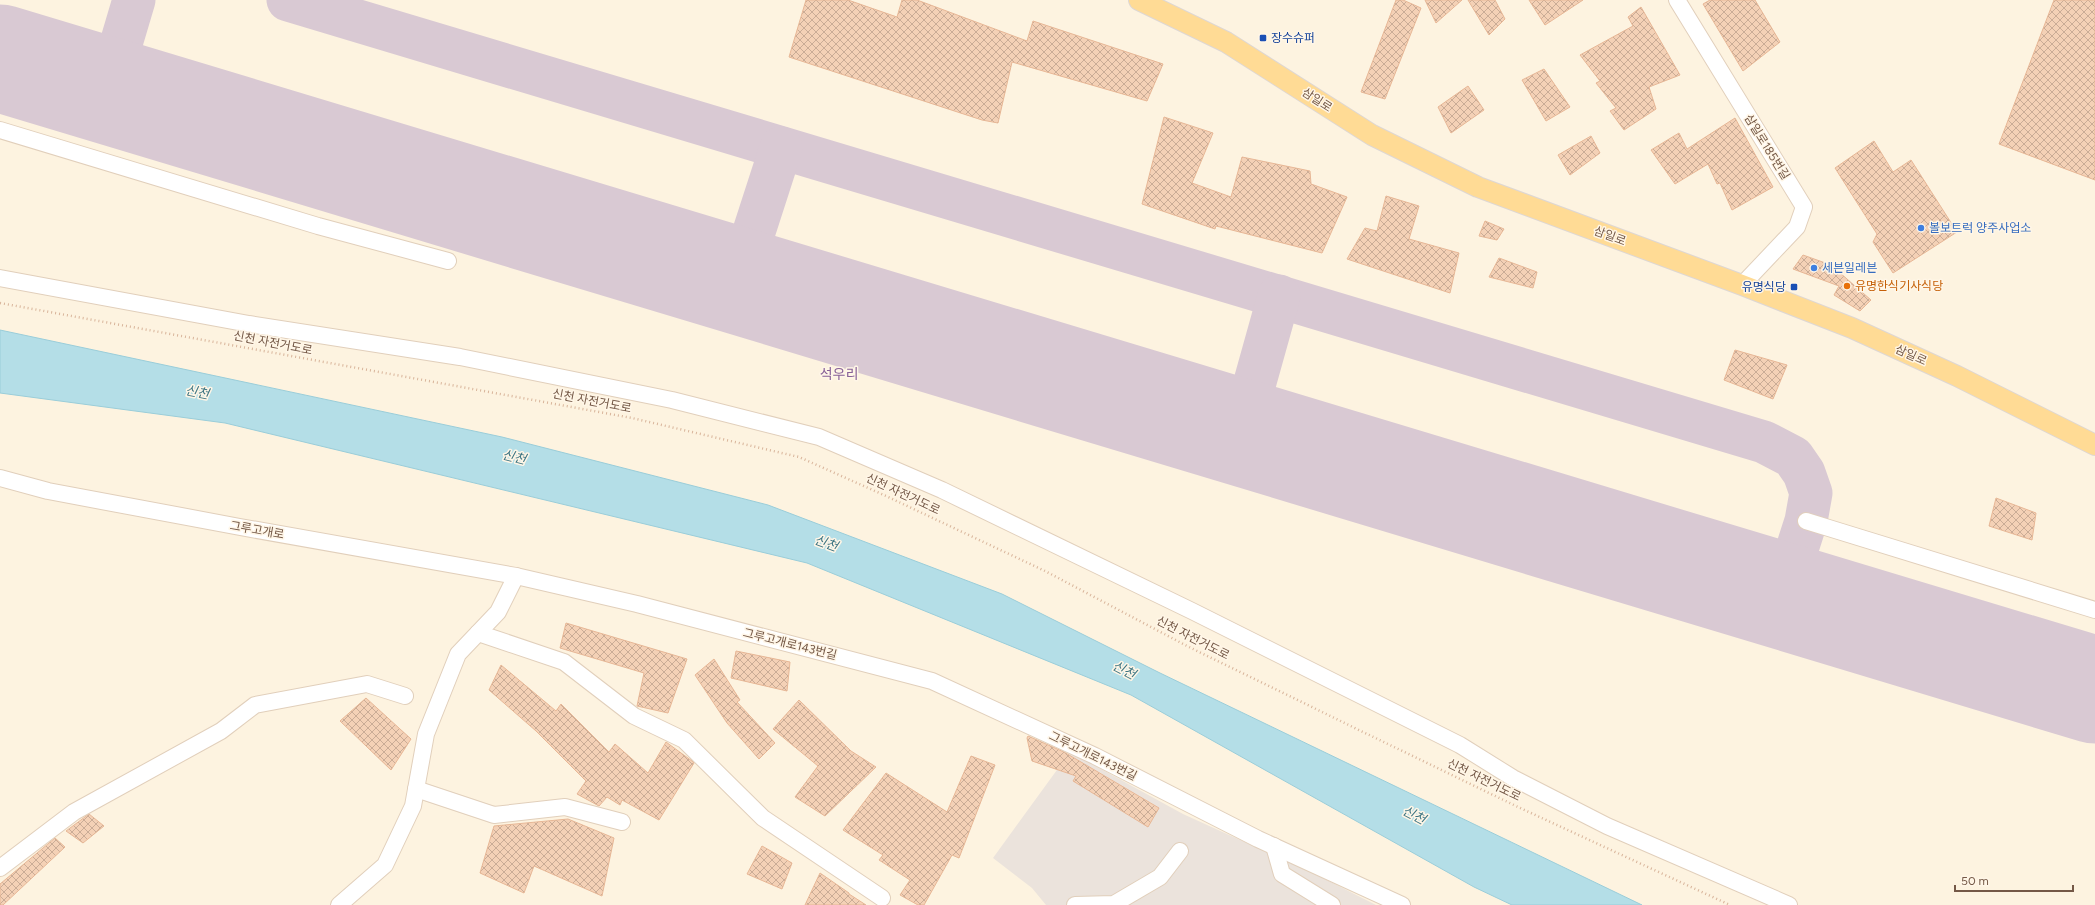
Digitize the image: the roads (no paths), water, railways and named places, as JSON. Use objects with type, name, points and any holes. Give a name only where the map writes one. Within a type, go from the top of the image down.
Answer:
[{"type":"main road","name":"삼일로","points":[[1139,0],[1226,42],[1372,136],[1478,187],[1742,285],[1852,328],[1950,372],[2095,446]]},
{"type":"street","name":"삼일로185번길","points":[[1677,0],[1804,207],[1797,227],[1742,285]]},
{"type":"street","points":[[0,130],[318,226],[448,261]]},
{"type":"street","points":[[0,278],[249,324],[460,357],[672,400],[819,437],[942,490],[1192,611],[1460,745],[1513,778],[1607,826],[1789,905]]},
{"type":"street","name":"그루고개로","points":[[0,478],[48,490],[233,526],[516,576]]},
{"type":"street","points":[[1806,521],[2095,610]]},
{"type":"street","points":[[339,905],[385,865],[413,806],[426,734],[458,654],[498,612],[516,576]]},
{"type":"street","name":"그루고개로143번길","points":[[516,576],[637,604],[932,681],[1095,756],[1274,846],[1402,905]]},
{"type":"street","points":[[478,633],[564,662],[634,716],[684,740],[763,818],[882,898]]},
{"type":"street","points":[[0,868],[74,812],[221,731],[255,705],[367,684],[405,696]]},
{"type":"street","points":[[416,790],[494,815],[565,807],[622,822]]},
{"type":"street","points":[[1274,846],[1282,874],[1332,905]]},
{"type":"street","points":[[1075,905],[1114,904],[1160,877],[1180,851]]},
{"type":"water","name":"신천","points":[[0,330],[502,437],[768,505],[1002,594],[1160,673],[1642,905],[1512,905],[1474,887],[1131,695],[807,563],[225,423],[0,393]]},
{"type":"place","name":"장수슈퍼","points":[[1263,38]]},
{"type":"place","name":"볼보트럭 양주사업소","points":[[1921,228]]},
{"type":"place","name":"세븐일레븐","points":[[1814,268]]},
{"type":"place","name":"유명한식기사식당","points":[[1847,286]]},
{"type":"place","name":"유명식당","points":[[1794,287]]},
{"type":"district","name":"석우리","points":[[839,374]]}]
